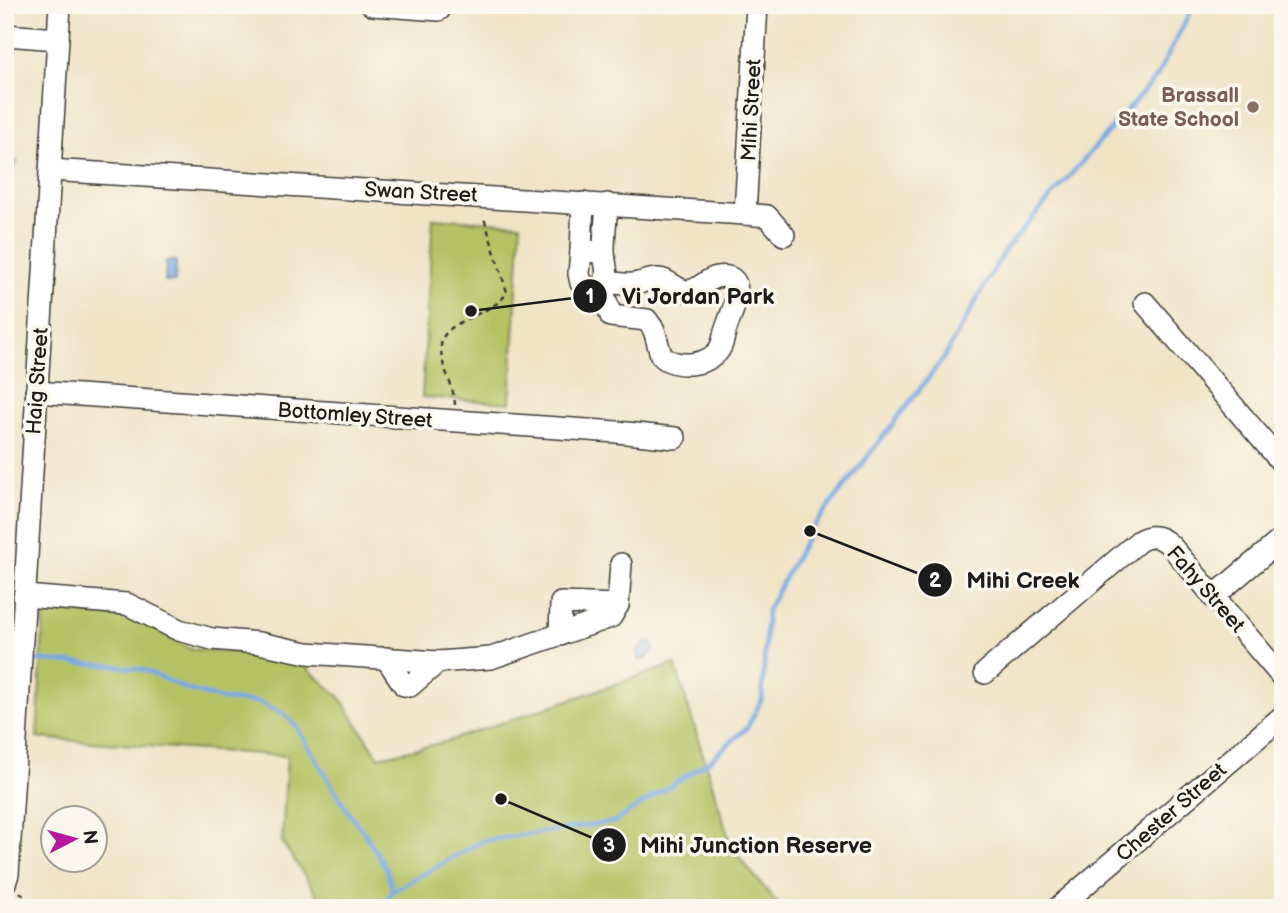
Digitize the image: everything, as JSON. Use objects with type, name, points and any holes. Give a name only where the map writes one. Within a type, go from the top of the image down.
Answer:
[{"type":"street","name":"Haig Street","points":[[11,886],[8,874],[60,5]]},
{"type":"street","name":"Mihi Street","points":[[745,214],[757,5]]},
{"type":"street","points":[[386,6],[439,9]]},
{"type":"street","points":[[5,36],[58,40]]},
{"type":"street","name":"Swan Street","points":[[50,170],[745,214],[767,216],[784,235]]},
{"type":"street","points":[[583,203],[579,274],[581,283],[590,288],[604,285],[636,284],[661,279],[681,290],[690,291],[715,277],[732,280],[738,296],[716,356],[699,362],[671,363],[661,355],[654,330],[647,320],[611,316],[604,285],[607,263],[604,252],[607,204]]},
{"type":"street","points":[[581,251],[604,252]]},
{"type":"street","points":[[1145,303],[1283,464]]},
{"type":"street","name":"Bottomley Street","points":[[36,393],[675,438]]},
{"type":"street","name":"Fahy Street","points":[[985,673],[1139,541],[1154,536],[1171,546],[1283,678]]},
{"type":"street","points":[[1213,597],[1283,538]]},
{"type":"street","points":[[24,596],[127,604],[179,630],[201,637],[259,643],[307,653],[438,662],[491,658],[611,617],[618,606],[621,564]]},
{"type":"street","points":[[560,635],[561,603],[618,606]]},
{"type":"street","name":"Chester Street","points":[[1058,908],[1283,716]]},
{"type":"path","points":[[453,422],[456,402],[441,356],[441,341],[448,330],[494,306],[507,292],[483,219],[483,196]]},
{"type":"path","points":[[11,886],[35,908]]},
{"type":"green space","points":[[433,218],[521,224],[510,403],[422,397]]},
{"type":"green space","points":[[44,611],[135,618],[190,649],[247,653],[302,664],[339,696],[379,757],[445,742],[675,664],[732,849],[777,903],[772,908],[326,908],[282,842],[287,756],[37,738]]},
{"type":"water","points":[[166,261],[176,261],[175,282],[165,281]]},
{"type":"water","points":[[646,642],[653,643],[654,649],[647,658],[639,660],[637,653]]},
{"type":"waterway","points":[[380,908],[393,891],[482,841],[614,822],[709,761],[747,728],[762,699],[767,610],[810,531],[943,359],[1005,250],[1157,76],[1194,5]]},
{"type":"waterway","points":[[5,182],[16,162]]},
{"type":"waterway","points":[[27,660],[145,670],[186,689],[224,700],[258,702],[284,714],[296,726],[386,868],[393,891]]},
{"type":"place","name":"Brassall State School","points":[[1253,107]]},
{"type":"place","name":"Vi Jordan Park","points":[[471,311]]},
{"type":"place","name":"Mihi Creek","points":[[810,531]]},
{"type":"place","name":"Mihi Junction Reserve","points":[[501,799]]}]
